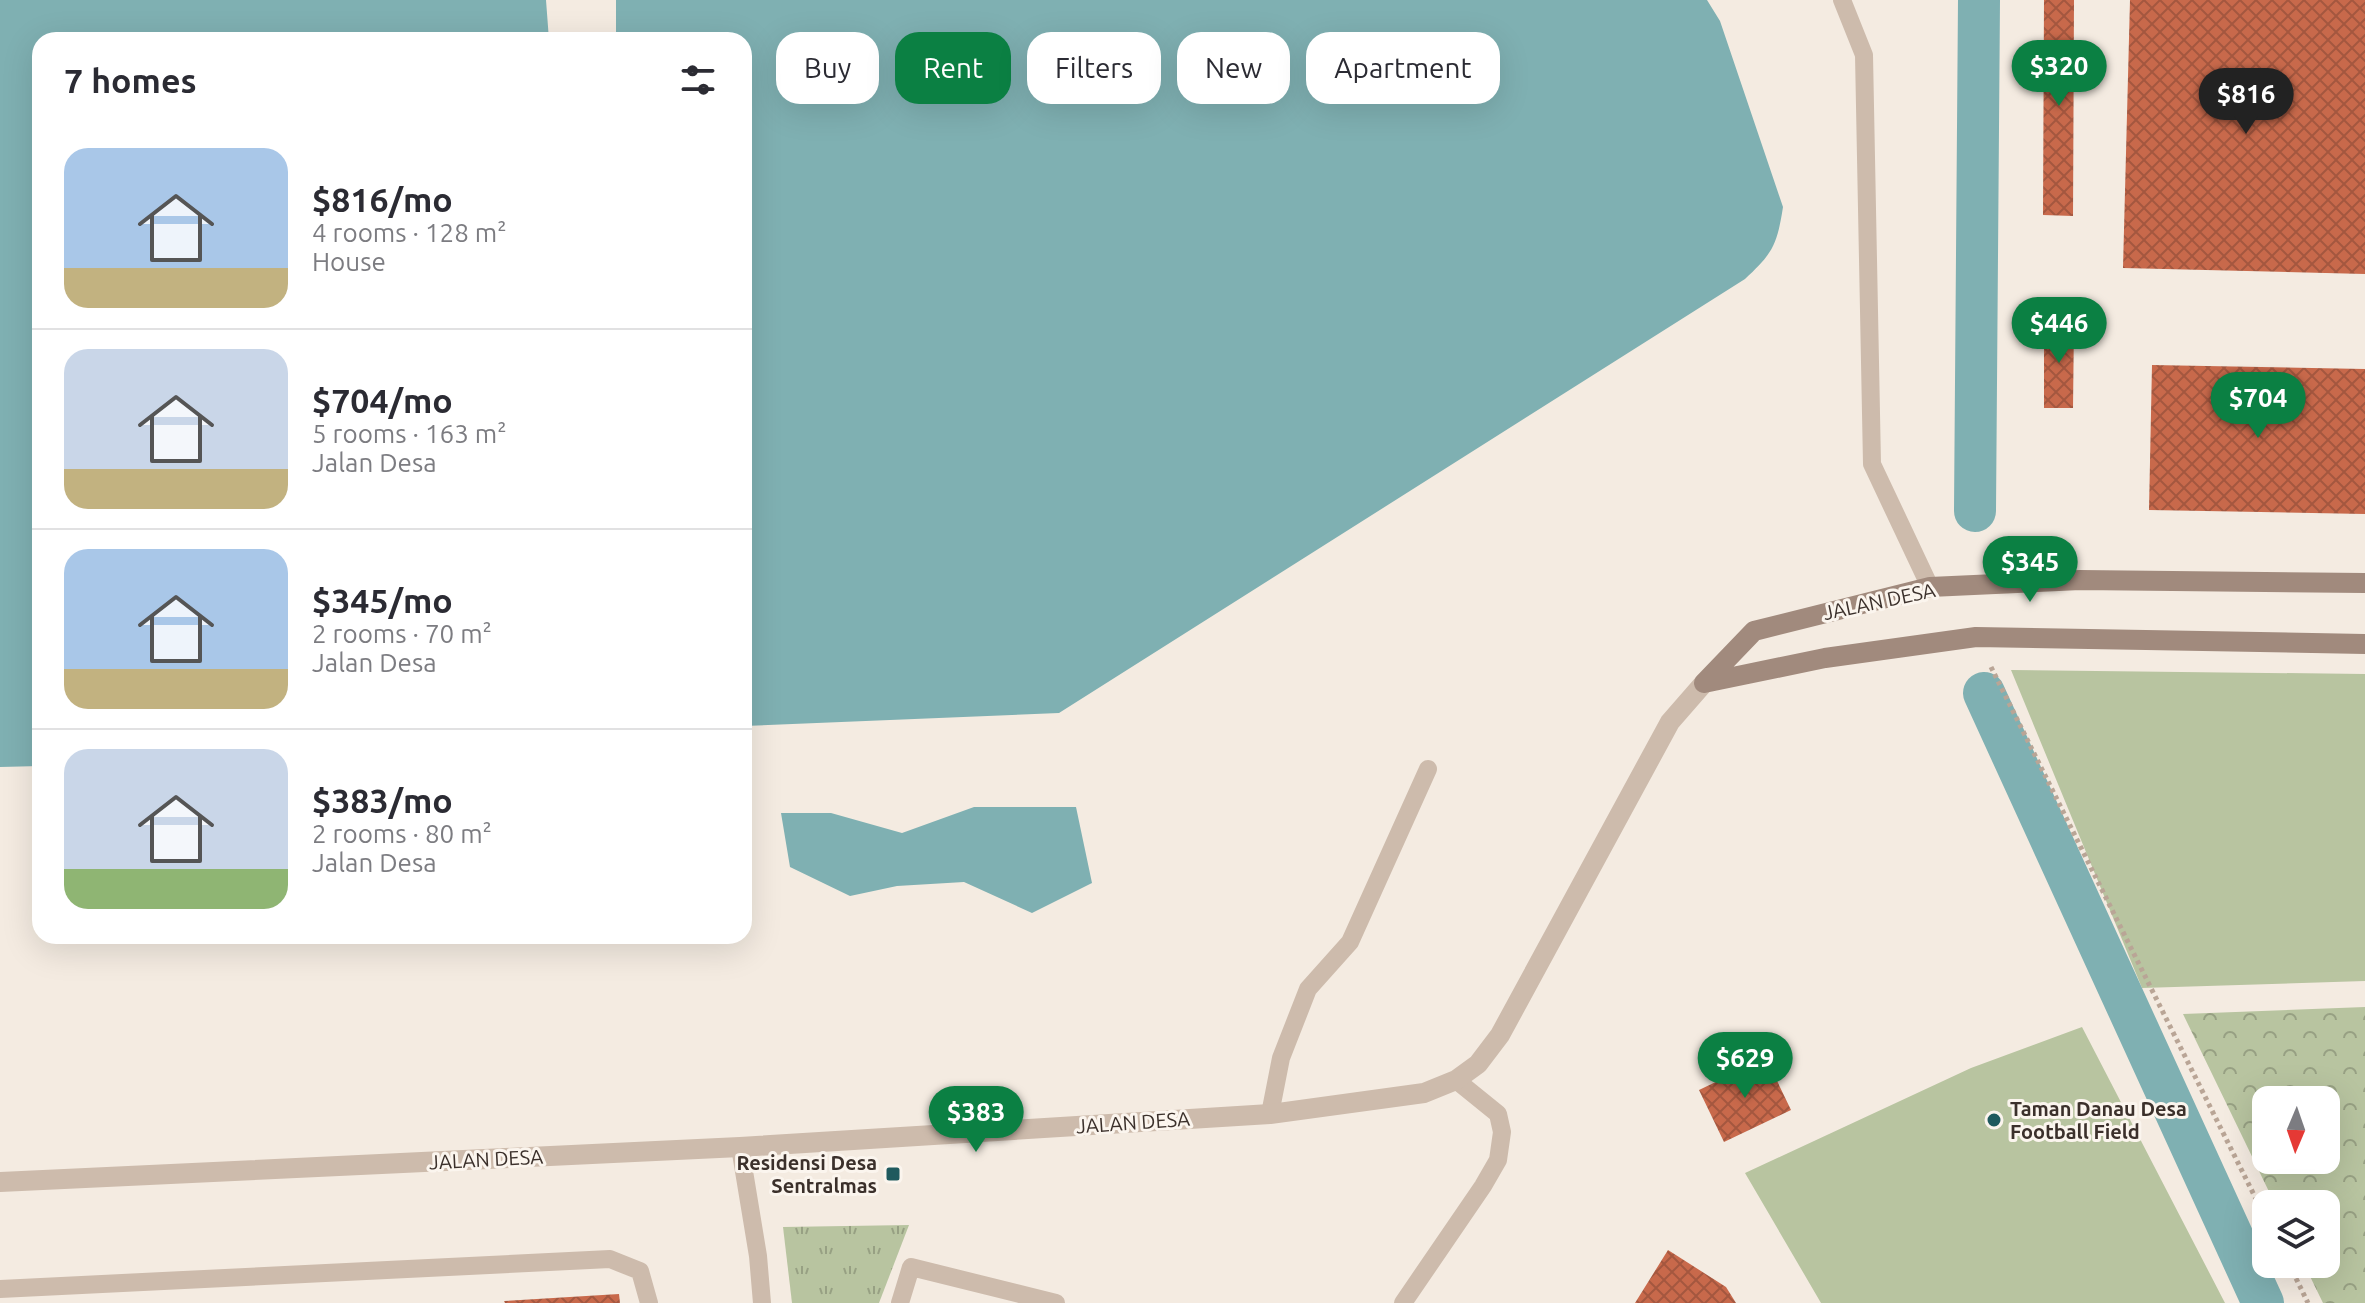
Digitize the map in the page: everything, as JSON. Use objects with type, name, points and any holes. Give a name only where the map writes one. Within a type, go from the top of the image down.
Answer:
[{"type":"main road","name":"JALAN DESA","points":[[1704,683],[1754,631],[1930,587],[2080,580],[2365,583]]},
{"type":"main road","points":[[1704,683],[1825,658],[1976,637],[2365,644]]},
{"type":"street","name":"JALAN DESA","points":[[0,1182],[740,1147],[1270,1114],[1424,1093],[1456,1080],[1478,1064],[1500,1035],[1670,722],[1704,683]]},
{"type":"lane","points":[[1842,0],[1864,55],[1872,464],[1930,587]]},
{"type":"lane","points":[[1270,1114],[1281,1058],[1308,989],[1350,942],[1428,769]]},
{"type":"lane","points":[[1403,1303],[1498,1160],[1502,1132],[1498,1114],[1456,1080]]},
{"type":"lane","points":[[740,1147],[758,1256],[762,1303]]},
{"type":"lane","points":[[0,1289],[610,1259],[640,1271],[649,1303]]},
{"type":"lane","points":[[900,1303],[911,1267],[1056,1303]]},
{"type":"path","points":[[1976,637],[2252,1191]]},
{"type":"path","points":[[2296,1278],[2308,1303]]},
{"type":"green space","points":[[2011,670],[2365,674],[2365,981],[2142,988]]},
{"type":"green space","points":[[2365,1007],[2365,1303],[2323,1303],[2311,1278],[2340,1278],[2340,1190],[2268,1190],[2260,1174],[2340,1174],[2340,1086],[2252,1086],[2252,1156],[2183,1014]]},
{"type":"green space","name":"Taman Danau Desa Football Field","points":[[2082,1027],[2225,1303],[1821,1303],[1745,1173],[1971,1068]]},
{"type":"green space","points":[[909,1225],[879,1303],[792,1303],[783,1227]]},
{"type":"water","points":[[0,0],[546,0],[548,32],[32,32],[32,766],[0,767]]},
{"type":"water","points":[[616,0],[1707,0],[1720,21],[1783,207],[1781,220],[1772,248],[1745,279],[1059,713],[752,726],[752,32],[616,32]]},
{"type":"water","points":[[974,807],[1076,807],[1092,883],[1032,913],[964,882],[897,886],[850,896],[790,867],[781,813],[831,813],[902,833]]},
{"type":"building","points":[[2044,0],[2074,0],[2073,216],[2043,215]]},
{"type":"building","points":[[2130,0],[2365,0],[2365,274],[2123,268]]},
{"type":"building","points":[[2074,321],[2073,408],[2044,408],[2044,322]]},
{"type":"building","points":[[2152,365],[2365,369],[2365,514],[2149,510]]},
{"type":"building","points":[[1766,1058],[1791,1110],[1724,1142],[1699,1090]]},
{"type":"building","points":[[1668,1250],[1726,1287],[1736,1303],[1635,1303]]},
{"type":"building","points":[[619,1294],[620,1303],[504,1301]]},
{"type":"waterway","points":[[1975,511],[1979,0]]},
{"type":"waterway","points":[[1984,693],[2263,1303]]},
{"type":"place","name":"Taman Danau Desa Football Field","points":[[1994,1120]]},
{"type":"place","name":"Residensi Desa Sentralmas","points":[[893,1174]]}]
